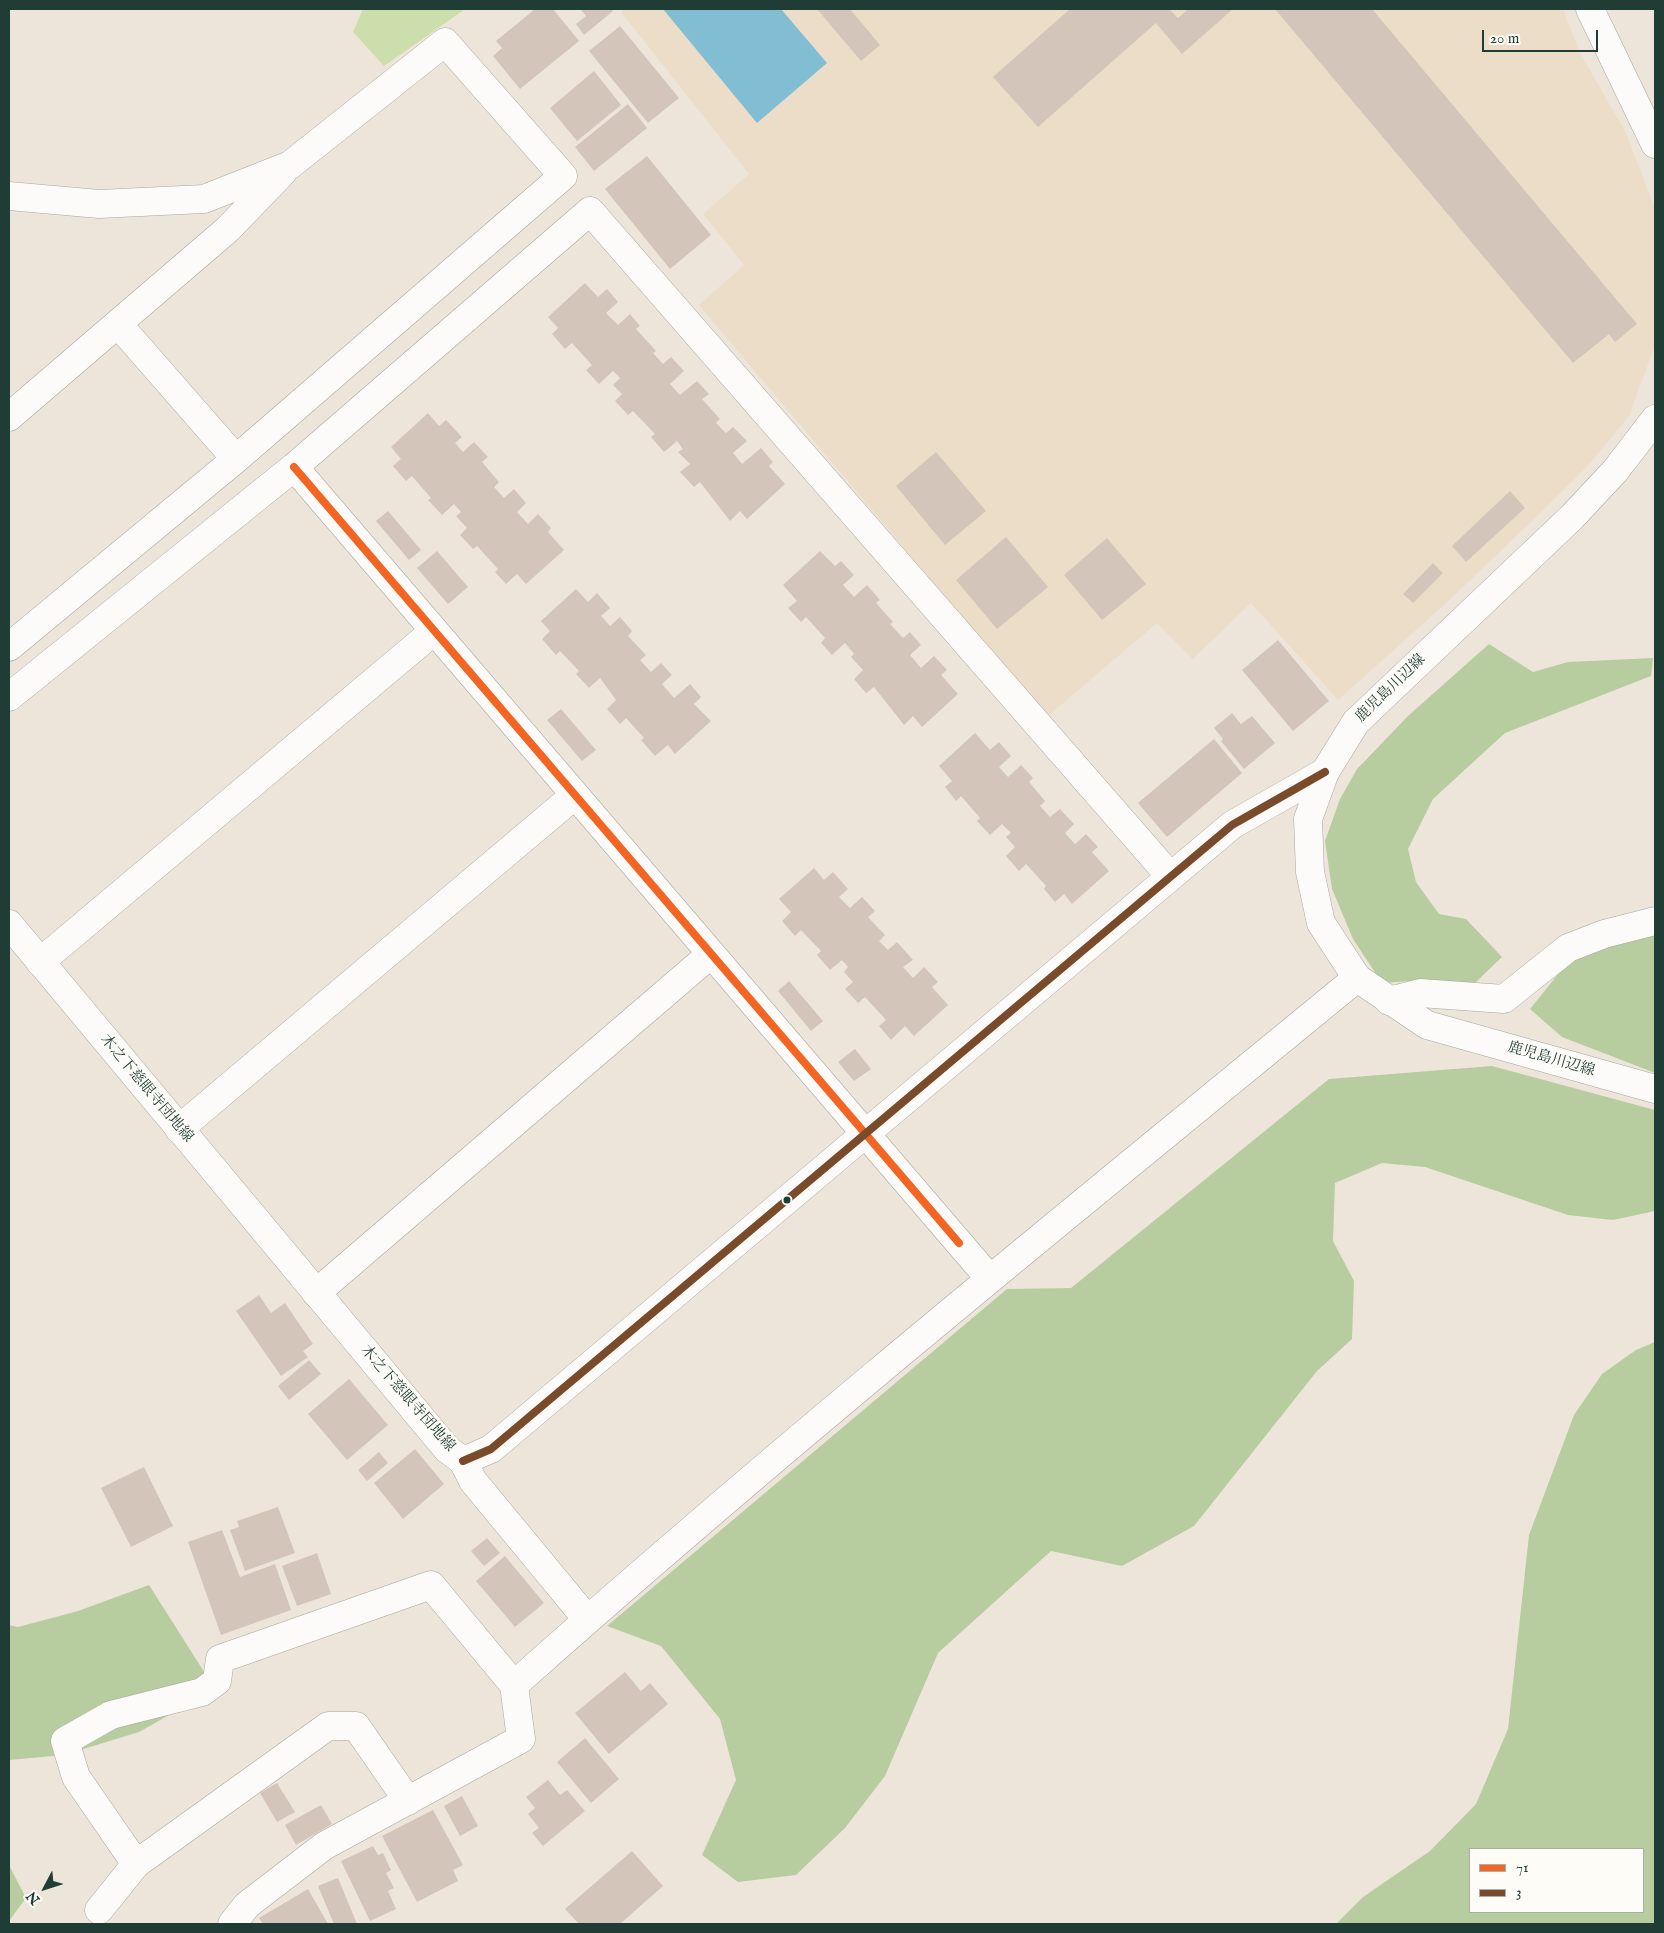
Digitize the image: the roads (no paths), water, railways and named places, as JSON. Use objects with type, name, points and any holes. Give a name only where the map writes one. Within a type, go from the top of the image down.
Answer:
[{"type":"street","points":[[1590,9],[1592,18],[1655,144]]},
{"type":"street","points":[[9,417],[228,229],[290,165],[445,42],[564,176],[236,459],[9,647]]},
{"type":"street","points":[[9,196],[99,204],[204,199],[290,165]]},
{"type":"street","points":[[9,697],[294,467],[590,211],[1170,876]]},
{"type":"street","points":[[118,324],[236,459]]},
{"type":"street","name":"鹿児島川辺線","points":[[1655,419],[1615,471],[1572,517],[1356,722],[1325,772],[1308,819],[1310,872],[1321,923],[1357,978],[1427,1025],[1655,1089]]},
{"type":"street","points":[[294,467],[990,1279]]},
{"type":"street","points":[[40,962],[434,631]]},
{"type":"street","name":"木之下慈眼寺団地線","points":[[10,926],[447,1449],[463,1461],[491,1449],[1232,825],[1325,772]]},
{"type":"street","points":[[180,1129],[575,794]]},
{"type":"street","points":[[1389,1001],[1420,993],[1504,999],[1568,948],[1604,934],[1655,921]]},
{"type":"street","points":[[316,1293],[711,954]]},
{"type":"street","points":[[514,1685],[587,1619],[990,1279],[1357,978]]},
{"type":"street","points":[[463,1461],[473,1481],[587,1619]]},
{"type":"street","points":[[136,1864],[76,1777],[65,1741],[110,1715],[202,1692],[217,1681],[220,1659],[431,1585],[514,1685],[521,1739],[324,1846],[247,1905],[232,1924]]},
{"type":"street","points":[[99,1910],[136,1864],[328,1726],[356,1726],[408,1801]]},
{"type":"water","points":[[663,9],[781,9],[827,63],[757,123]]}]
